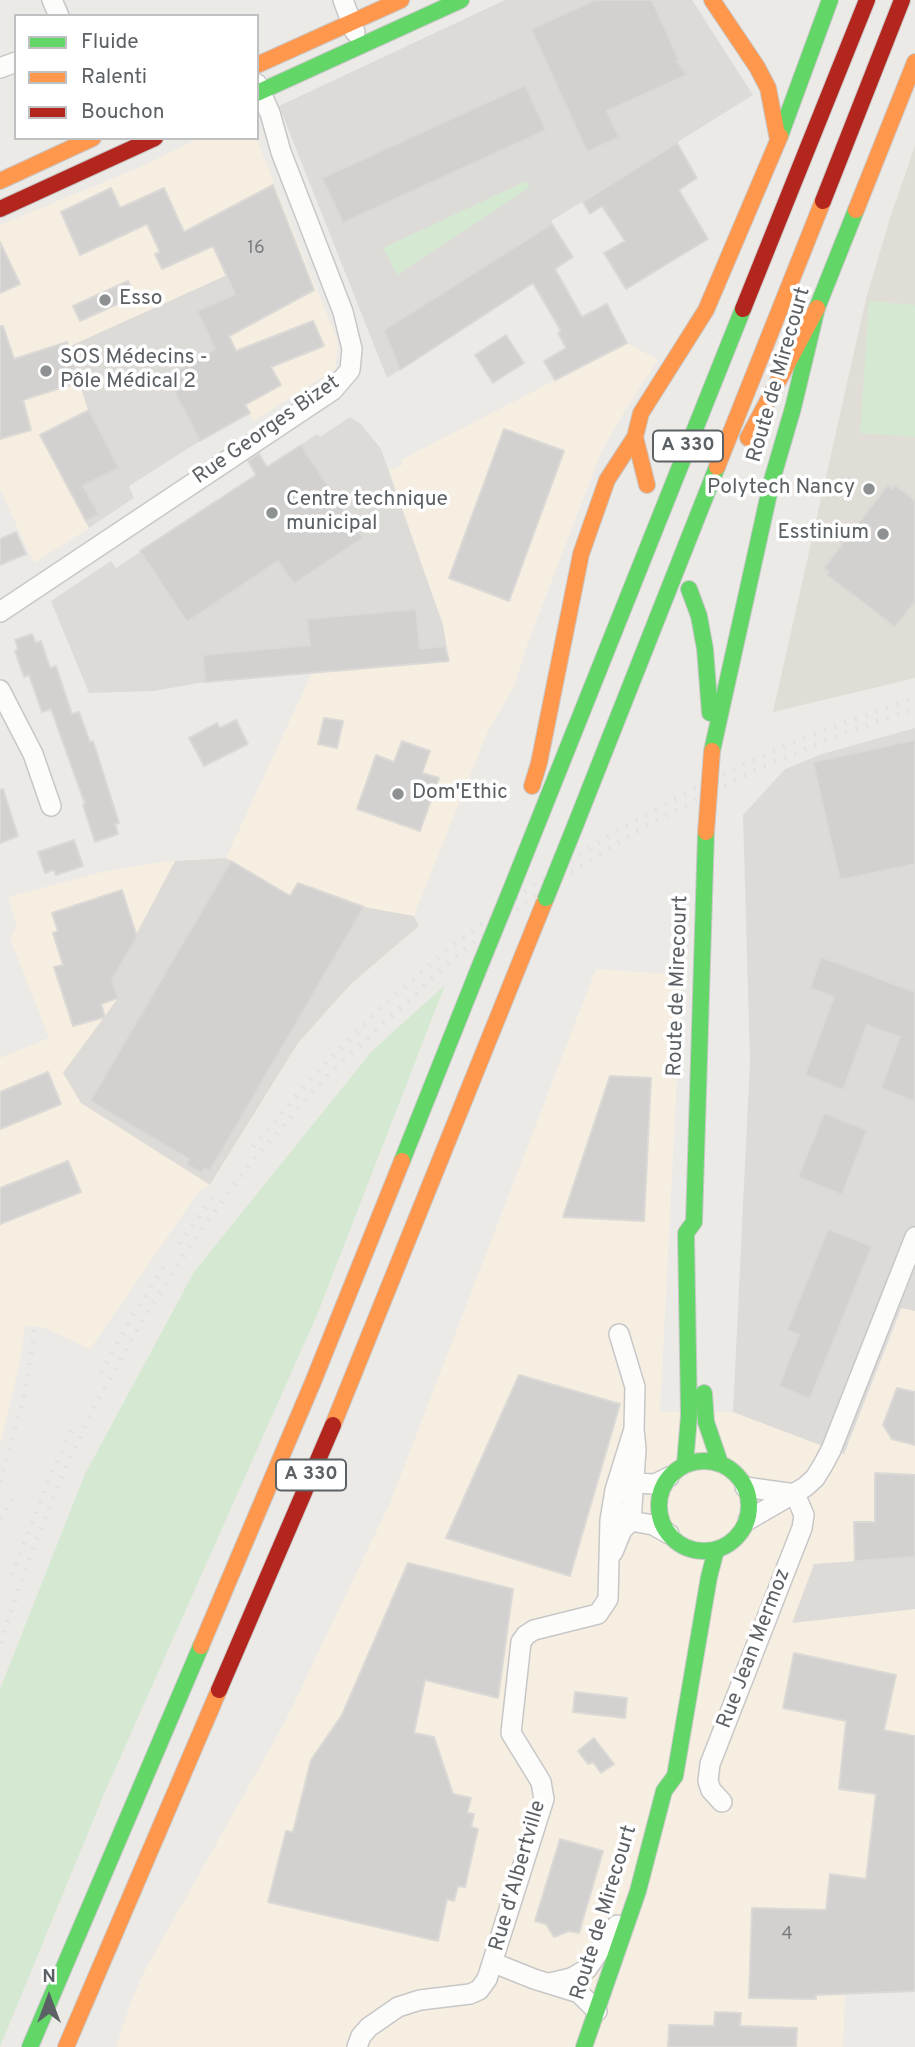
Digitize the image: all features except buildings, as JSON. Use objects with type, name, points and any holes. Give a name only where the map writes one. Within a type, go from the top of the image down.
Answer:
[{"type":"main road","points":[[259,64],[401,0]]},
{"type":"main road","points":[[259,89],[461,0]]},
{"type":"main road","points":[[712,0],[768,88],[778,140]]},
{"type":"main road","points":[[477,974],[539,763],[581,554],[607,480],[635,437],[641,413],[706,310],[778,140],[830,0]]},
{"type":"main road","name":"A 330","points":[[30,2047],[313,1382],[867,0]]},
{"type":"main road","name":"A 330","points":[[66,2047],[345,1396],[575,826],[902,0]]},
{"type":"main road","name":"Route de Mirecourt","points":[[712,751],[772,480],[817,308],[915,62]]},
{"type":"main road","points":[[0,181],[89,140]]},
{"type":"main road","points":[[0,209],[151,140]]},
{"type":"main road","points":[[666,593],[817,308]]},
{"type":"main road","points":[[635,437],[647,485]]},
{"type":"main road","name":"Route de Mirecourt","points":[[685,1464],[689,1426],[686,1233],[699,1227],[706,832],[712,751],[705,649],[699,616],[690,589]]},
{"type":"main road","points":[[704,1351],[706,1422],[720,1463]]},
{"type":"main road","points":[[696,1461],[720,1463],[739,1476],[745,1487],[749,1497],[748,1520],[736,1539],[716,1550],[686,1553],[669,1534],[660,1515],[660,1495],[669,1477],[685,1464],[696,1461]]},
{"type":"main road","name":"Route de Mirecourt","points":[[584,2047],[638,1891],[664,1791],[675,1776],[716,1550]]},
{"type":"main road","points":[[672,1696],[685,1620]]},
{"type":"main road","points":[[658,1774],[664,1791]]},
{"type":"street","points":[[343,0],[360,46]]},
{"type":"street","name":"Rue Georges Bizet","points":[[0,611],[333,390],[350,370],[352,349],[343,312],[281,152],[270,113],[259,91]]},
{"type":"street","points":[[0,690],[33,754],[51,806]]},
{"type":"street","points":[[748,1520],[795,1494],[815,1478],[831,1450],[915,1237]]},
{"type":"street","name":"Rue d'Albertville","points":[[357,2047],[361,2036],[369,2027],[398,2007],[420,2000],[458,1996],[479,1990],[488,1979],[544,1799],[541,1782],[511,1733],[521,1642],[534,1630],[598,1614],[608,1600],[609,1540],[634,1429],[635,1387],[619,1334]]},
{"type":"street","points":[[669,1477],[655,1484],[621,1492],[631,1521],[653,1525],[669,1534]]},
{"type":"street","points":[[745,1487],[795,1494]]},
{"type":"street","name":"Rue d'Albertville","points":[[610,1559],[622,1530],[631,1521],[621,1492]]},
{"type":"street","name":"Rue Jean Mermoz","points":[[722,1802],[711,1790],[708,1781],[710,1764],[802,1528],[804,1515],[795,1494]]},
{"type":"street","points":[[550,1983],[579,1975],[594,1962],[638,1891]]},
{"type":"street","points":[[494,1962],[534,1979],[579,1993],[597,2011]]},
{"type":"shaded area","points":[[505,0],[692,0],[753,95],[551,221],[573,257],[387,378],[279,106]]},
{"type":"shaded area","points":[[195,140],[257,140],[338,342],[335,369],[254,421],[213,344],[68,347],[89,410],[40,435],[89,528],[34,563],[0,489],[0,225],[138,168]]},
{"type":"shaded area","name":"Polytech Nancy","points":[[915,146],[915,678],[773,712],[866,299]]},
{"type":"shaded area","points":[[227,275],[250,325],[213,345],[250,413],[129,486],[134,498],[89,528],[40,435],[88,410],[68,347]]},
{"type":"shaded area","points":[[627,343],[658,360],[602,450],[528,642],[514,686],[487,733],[414,915],[419,926],[351,984],[298,1043],[218,1174],[210,1185],[199,1191],[90,1349],[43,1327],[25,1326],[20,1361],[0,1445],[0,1058],[49,1038],[10,938],[17,926],[8,897],[102,872],[162,862],[226,858],[312,673],[449,661],[443,625],[389,470],[403,465],[401,460]]},
{"type":"shaded area","points":[[350,417],[361,424],[381,449],[443,625],[449,661],[205,682],[154,691],[89,693],[51,601],[111,561],[116,568],[256,475],[252,468],[257,464],[263,461],[268,467],[317,434],[320,437]]},
{"type":"shaded area","points":[[915,728],[915,1311],[901,1308],[844,1454],[733,1412],[750,1061],[743,815],[785,769],[822,754]]},
{"type":"shaded area","points":[[226,858],[290,895],[298,883],[364,907],[414,916],[419,926],[351,984],[298,1043],[210,1185],[81,1103],[63,1073],[118,998],[112,980],[175,861]]},
{"type":"shaded area","points":[[596,969],[682,975],[660,1412],[733,1412],[844,1454],[902,1308],[915,1311],[915,1557],[815,1564],[793,1623],[915,1609],[915,1991],[845,1994],[843,2047],[116,2047],[144,1972],[285,1722],[390,1503]]},
{"type":"shaded area","points":[[915,1557],[915,1609],[792,1623],[814,1564]]},
{"type":"green space","points":[[526,181],[530,187],[397,275],[383,248]]},
{"type":"green space","points":[[869,301],[915,305],[915,437],[860,433]]},
{"type":"green space","points":[[445,985],[317,1315],[104,1794],[0,2047],[0,1689],[85,1474],[194,1272],[372,1051]]},
{"type":"railway","points":[[253,1147],[313,1076],[382,1007],[453,945],[538,882],[612,834],[714,778],[808,736],[915,698]]},
{"type":"railway","points":[[0,1643],[33,1548],[62,1476],[94,1407],[139,1326],[187,1250],[228,1193],[254,1159],[328,1075],[454,958],[505,918],[573,871],[644,827],[753,771],[846,732],[915,709]]},
{"type":"railway","points":[[179,1244],[216,1193]]},
{"type":"railway","points":[[101,1373],[165,1265]]},
{"type":"railway","points":[[0,1482],[24,1397],[35,1328]]},
{"type":"railway","points":[[12,1575],[52,1472],[74,1426]]},
{"type":"railway","points":[[0,1519],[13,1499]]},
{"type":"traffic: fast","points":[[259,92],[461,0]]},
{"type":"traffic: fast","points":[[780,136],[830,0]]},
{"type":"traffic: fast","points":[[712,751],[772,480],[817,308],[856,210]]},
{"type":"traffic: fast","points":[[510,892],[743,309]]},
{"type":"traffic: fast","points":[[575,826],[717,467]]},
{"type":"traffic: fast","points":[[689,589],[699,616],[705,649],[710,713]]},
{"type":"traffic: fast","points":[[546,898],[575,826]]},
{"type":"traffic: fast","points":[[685,1464],[689,1416],[686,1233],[694,1222],[706,832]]},
{"type":"traffic: fast","points":[[477,973],[510,892]]},
{"type":"traffic: fast","points":[[402,1161],[477,973]]},
{"type":"traffic: fast","points":[[704,1393],[706,1422],[720,1463]]},
{"type":"traffic: fast","points":[[704,1461],[721,1464],[736,1474],[746,1489],[749,1506],[746,1523],[736,1538],[721,1548],[704,1551],[687,1548],[672,1538],[662,1523],[659,1506],[662,1489],[672,1474],[687,1464],[704,1461]]},
{"type":"traffic: fast","points":[[584,2047],[638,1891],[664,1791],[675,1776],[716,1550]]},
{"type":"traffic: fast","points":[[30,2047],[201,1646]]},
{"type":"traffic: slow","points":[[259,64],[401,0]]},
{"type":"traffic: slow","points":[[712,0],[768,88],[778,140]]},
{"type":"traffic: slow","points":[[856,210],[915,62]]},
{"type":"traffic: slow","points":[[647,485],[635,437],[641,413],[706,310],[780,136]]},
{"type":"traffic: slow","points":[[0,181],[89,140]]},
{"type":"traffic: slow","points":[[717,467],[823,201]]},
{"type":"traffic: slow","points":[[748,438],[817,308]]},
{"type":"traffic: slow","points":[[532,786],[581,554],[607,480],[635,437]]},
{"type":"traffic: slow","points":[[706,832],[712,751]]},
{"type":"traffic: slow","points":[[333,1425],[546,898]]},
{"type":"traffic: slow","points":[[201,1646],[313,1382],[402,1161]]},
{"type":"traffic: slow","points":[[66,2047],[219,1690]]},
{"type":"traffic: jam","points":[[743,309],[867,0]]},
{"type":"traffic: jam","points":[[823,201],[902,0]]},
{"type":"traffic: jam","points":[[0,209],[151,140]]},
{"type":"traffic: jam","points":[[219,1690],[333,1425]]},
{"type":"place","name":"Esso","points":[[105,300]]},
{"type":"place","name":"SOS Médecins - Pôle Médical 2","points":[[46,371]]},
{"type":"place","name":"Polytech Nancy","points":[[869,489]]},
{"type":"place","name":"Centre technique municipal","points":[[272,513]]},
{"type":"place","name":"Esstinium","points":[[883,534]]},
{"type":"place","name":"Dom'Ethic","points":[[398,794]]}]
